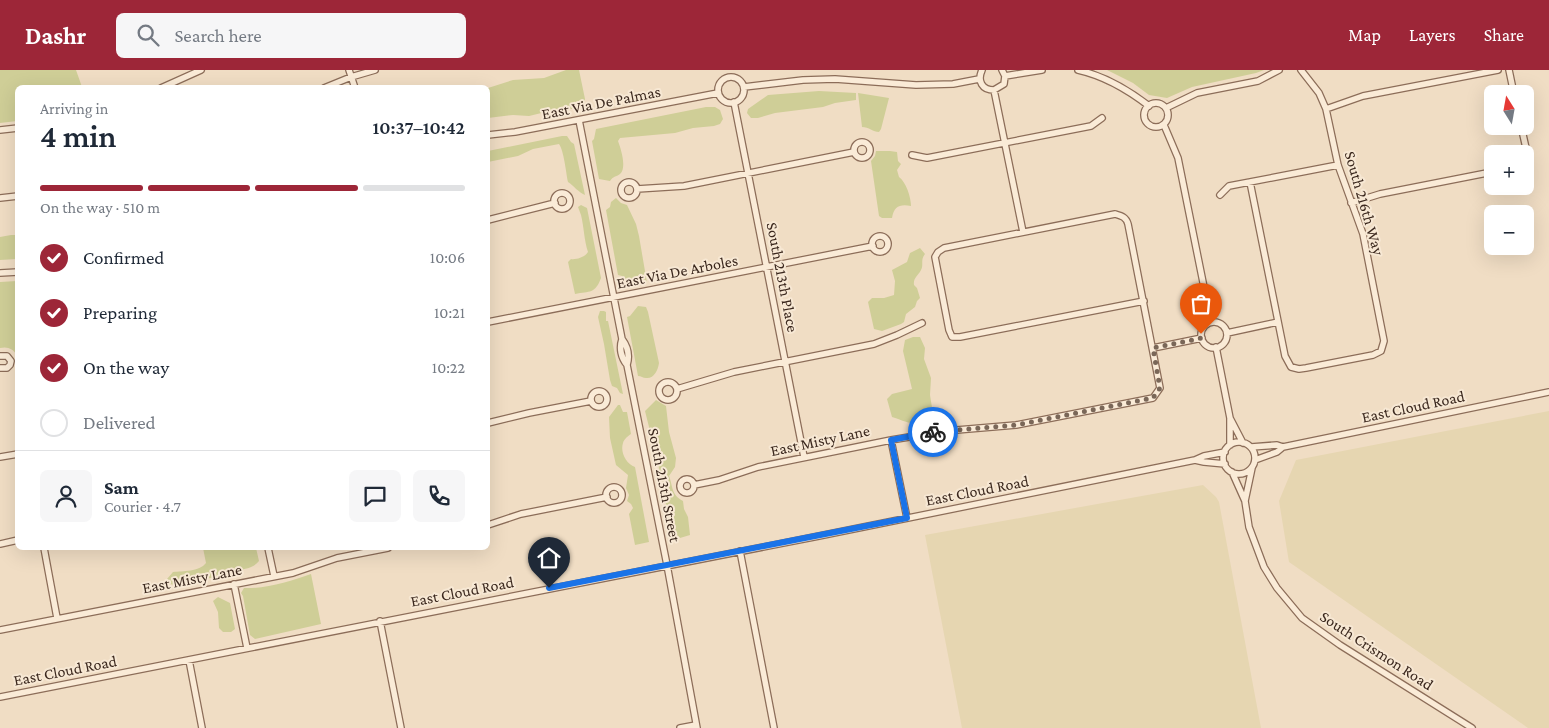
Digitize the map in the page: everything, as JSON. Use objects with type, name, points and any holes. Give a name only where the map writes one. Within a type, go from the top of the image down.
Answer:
[{"type":"street","points":[[349,70],[354,85]]},
{"type":"street","points":[[331,85],[375,70]]},
{"type":"street","points":[[982,70],[980,79],[983,86],[990,90],[994,90],[1004,84],[1004,73],[1042,70]]},
{"type":"street","points":[[1078,70],[1112,81],[1148,106]]},
{"type":"street","points":[[1166,108],[1197,93],[1258,81],[1279,70]]},
{"type":"street","name":"South 216th Way","points":[[1278,322],[1285,356],[1291,367],[1299,369],[1373,355],[1381,350],[1384,341],[1365,244],[1338,164],[1326,109],[1319,93],[1301,70]]},
{"type":"street","points":[[1326,109],[1363,96],[1498,70]]},
{"type":"street","points":[[1509,70],[1512,85]]},
{"type":"street","points":[[168,85],[198,71]]},
{"type":"street","points":[[728,73],[743,83],[744,87],[741,99],[734,102],[724,100],[718,93],[719,84],[728,73]]},
{"type":"street","points":[[744,87],[804,80],[835,79],[916,86],[953,84],[980,79]]},
{"type":"street","points":[[994,90],[1023,232]]},
{"type":"street","name":"East Via De Palmas","points":[[490,135],[515,132],[718,93]]},
{"type":"street","name":"South 213th Place","points":[[734,102],[804,456]]},
{"type":"street","points":[[1160,103],[1166,108],[1168,119],[1164,125],[1153,127],[1147,123],[1144,116],[1148,106],[1160,103]]},
{"type":"street","points":[[912,155],[927,158],[1005,143],[1091,126],[1102,118]]},
{"type":"street","name":"South 213th Street","points":[[578,120],[622,338],[626,344],[629,358],[627,365],[667,565],[696,726]]},
{"type":"street","points":[[1164,125],[1180,163],[1211,322]]},
{"type":"street","points":[[0,130],[15,128]]},
{"type":"street","points":[[637,189],[684,186],[854,152]]},
{"type":"street","points":[[1220,195],[1229,186],[1338,164]]},
{"type":"street","points":[[1351,202],[1380,194],[1484,174]]},
{"type":"street","points":[[1227,333],[1278,322],[1250,182]]},
{"type":"street","points":[[0,198],[15,196]]},
{"type":"street","points":[[490,219],[555,203]]},
{"type":"street","points":[[1144,301],[960,338],[952,337],[935,258],[938,252],[944,248],[1115,214],[1127,220],[1144,301],[1153,348],[1202,338]]},
{"type":"street","name":"East Via De Arboles","points":[[490,322],[873,246]]},
{"type":"street","points":[[0,273],[15,272]]},
{"type":"street","points":[[677,389],[734,372],[874,344],[897,336],[922,322]]},
{"type":"street","points":[[1211,322],[1223,325],[1227,333],[1223,344],[1216,348],[1205,344],[1202,338],[1202,330],[1211,322]]},
{"type":"street","name":"East Misty Lane","points":[[694,485],[719,480],[758,467],[804,456],[944,430],[1016,425],[1153,398],[1160,388],[1153,348]]},
{"type":"street","points":[[1216,348],[1230,418],[1230,446]]},
{"type":"street","points":[[0,356],[7,356],[11,361],[10,366],[7,368],[0,368]]},
{"type":"street","name":"East Cloud Road","points":[[1251,447],[1277,445],[1284,447],[1549,392]]},
{"type":"street","points":[[490,422],[530,412],[591,401]]},
{"type":"street","points":[[1230,418],[1243,443]]},
{"type":"street","points":[[891,440],[907,518]]},
{"type":"street","points":[[1236,443],[1243,443],[1251,447],[1255,460],[1252,468],[1240,474],[1232,472],[1225,464],[1225,452],[1236,443]]},
{"type":"street","name":"East Cloud Road","points":[[1255,460],[1278,452],[1284,447]]},
{"type":"street","name":"East Cloud Road","points":[[0,697],[907,518],[1195,460],[1204,456],[1225,452]]},
{"type":"street","points":[[0,457],[15,454]]},
{"type":"street","name":"East Cloud Road","points":[[1195,460],[1225,464]]},
{"type":"street","name":"South Crismon Road","points":[[1245,501],[1252,468]]},
{"type":"street","name":"South Crismon Road","points":[[1232,472],[1245,501],[1249,527],[1264,567],[1277,588],[1302,618],[1340,645],[1472,728]]},
{"type":"street","points":[[490,524],[528,513],[607,497]]},
{"type":"street","points":[[0,544],[15,541]]},
{"type":"street","points":[[44,550],[57,618]]},
{"type":"street","points":[[268,550],[274,576]]},
{"type":"street","name":"East Misty Lane","points":[[0,630],[304,570],[337,558],[378,550]]},
{"type":"street","points":[[740,551],[774,728]]},
{"type":"street","points":[[234,584],[247,648]]},
{"type":"street","points":[[380,622],[401,728]]},
{"type":"street","points":[[189,660],[202,728]]},
{"type":"street","points":[[680,728],[696,726]]},
{"type":"shaded area","points":[[0,70],[76,70],[81,85],[15,85],[15,121],[0,123]]},
{"type":"shaded area","points":[[566,70],[579,70],[585,99],[584,105],[577,109],[558,109],[529,116],[513,115],[490,118],[490,87],[513,80],[544,78]]},
{"type":"shaded area","points":[[1107,70],[1264,70],[1192,87],[1167,98],[1149,95],[1133,83]]},
{"type":"shaded area","points":[[819,91],[856,93],[856,100],[823,107],[775,113],[758,118],[751,118],[747,113],[748,109],[768,95]]},
{"type":"shaded area","points":[[858,93],[889,98],[879,132],[862,127]]},
{"type":"shaded area","points":[[706,107],[715,107],[720,110],[723,119],[720,124],[675,133],[620,138],[618,141],[623,158],[622,171],[610,181],[599,179],[592,141],[596,129]]},
{"type":"shaded area","points":[[567,136],[574,144],[585,195],[568,182],[564,156],[559,144],[533,149],[518,156],[490,162],[490,151]]},
{"type":"shaded area","points":[[876,151],[897,152],[898,161],[901,164],[897,170],[910,198],[911,206],[904,205],[896,208],[892,218],[882,218],[879,216],[871,161]]},
{"type":"shaded area","points":[[616,198],[621,203],[627,205],[636,224],[647,283],[634,286],[618,275],[606,210]]},
{"type":"shaded area","points":[[581,205],[587,208],[601,278],[594,289],[575,294],[568,262],[571,259],[583,257],[588,252],[578,207]]},
{"type":"shaded area","points":[[15,235],[15,259],[0,260],[0,237]]},
{"type":"shaded area","points":[[920,248],[925,254],[921,270],[914,281],[920,298],[915,307],[906,314],[904,322],[901,324],[882,331],[874,329],[868,302],[872,298],[884,298],[894,295],[895,281],[892,270],[907,262],[910,253]]},
{"type":"shaded area","points":[[15,281],[15,352],[10,348],[0,348],[0,282]]},
{"type":"shaded area","points":[[638,306],[646,307],[648,312],[659,363],[655,374],[649,378],[638,376],[627,317]]},
{"type":"shaded area","points":[[600,311],[606,312],[606,321],[608,321],[623,394],[612,386],[610,380],[598,317]]},
{"type":"shaded area","points":[[920,337],[925,348],[924,359],[931,378],[930,395],[933,414],[932,418],[912,423],[892,417],[887,399],[892,394],[912,389],[903,351],[905,340]]},
{"type":"shaded area","points":[[656,400],[666,406],[669,432],[676,458],[675,467],[669,476],[674,493],[683,501],[688,517],[690,535],[680,538],[677,535],[672,535],[658,463],[645,411]]},
{"type":"shaded area","points":[[620,405],[623,412],[627,412],[631,434],[626,438],[622,450],[626,460],[635,467],[649,542],[635,545],[629,514],[633,508],[627,501],[629,495],[626,488],[628,475],[616,465],[610,438],[609,417]]},
{"type":"shaded area","points":[[1549,411],[1549,728],[1528,728],[1289,562],[1279,501],[1296,460]]},
{"type":"shaded area","points":[[1203,485],[1219,502],[1261,728],[962,728],[925,535]]},
{"type":"shaded area","points":[[203,550],[256,550],[259,561],[247,568],[232,569],[229,574],[176,585],[170,584],[167,579],[173,572],[195,570],[206,563]]},
{"type":"shaded area","points":[[311,574],[321,624],[255,639],[250,635],[241,593],[244,588],[270,586]]},
{"type":"shaded area","points":[[218,597],[230,603],[235,629],[231,632],[223,632],[219,628],[218,612],[213,601]]},
{"type":"way so far","points":[[933,432],[1016,425],[1153,398],[1160,388],[1153,348],[1202,338],[1201,334]]},
{"type":"route","points":[[549,588],[907,518],[891,440],[933,432]]}]
